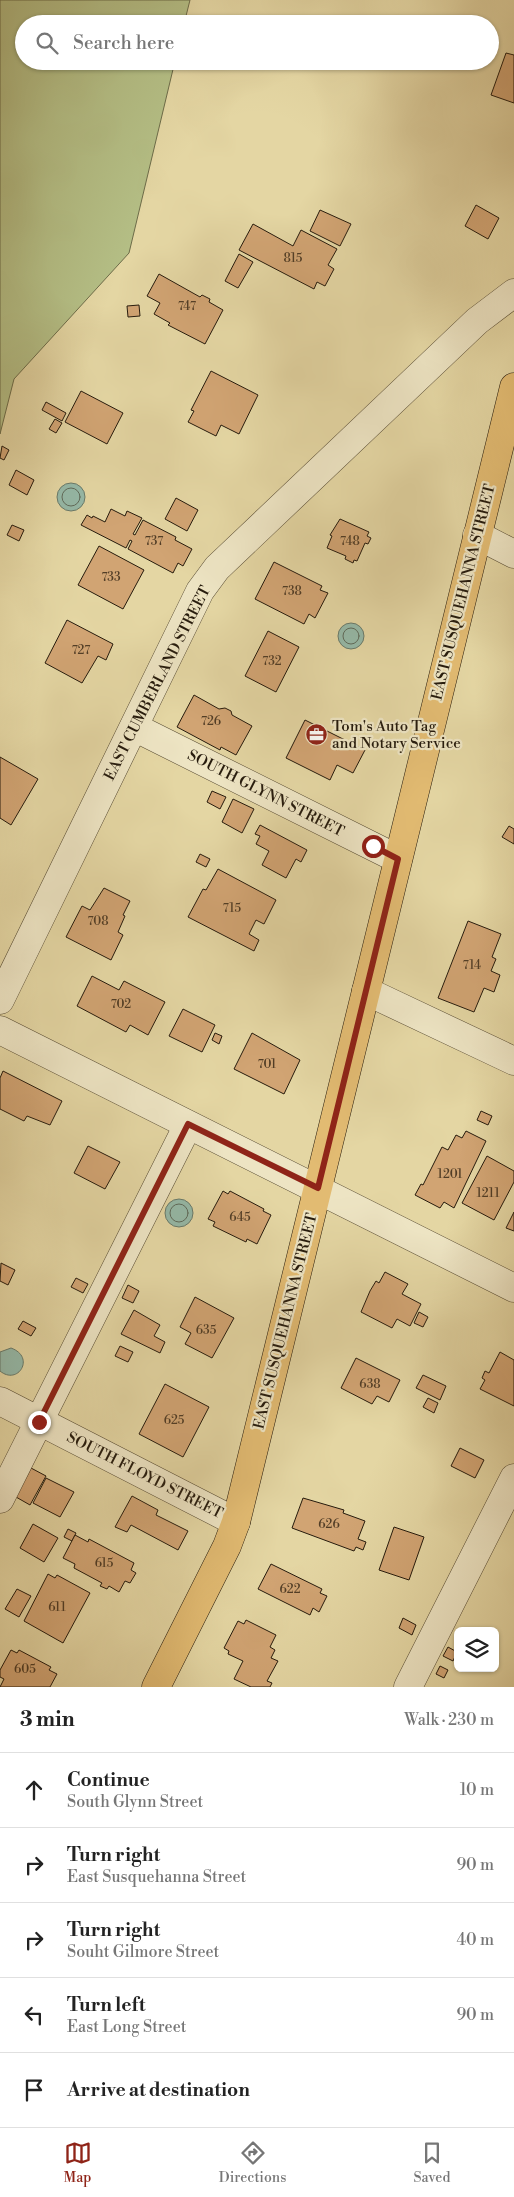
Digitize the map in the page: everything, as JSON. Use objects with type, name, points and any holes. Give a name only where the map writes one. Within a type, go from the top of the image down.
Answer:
[{"type":"main road","name":"EAST SUSQUEHANNA STREET","points":[[156,1687],[227,1546],[236,1522],[514,388]]},
{"type":"street","name":"EAST CUMBERLAND STREET","points":[[0,1000],[200,591],[217,568],[477,320],[514,293]]},
{"type":"street","points":[[477,535],[514,554]]},
{"type":"street","name":"SOUTH GLYNN STREET","points":[[134,727],[398,859]]},
{"type":"street","points":[[366,991],[514,1061]]},
{"type":"street","points":[[0,1030],[514,1288]]},
{"type":"street","points":[[0,1499],[188,1124]]},
{"type":"street","name":"SOUTH FLOYD STREET","points":[[0,1402],[236,1522]]},
{"type":"street","points":[[408,1687],[514,1478]]},
{"type":"green space","points":[[0,0],[190,0],[186,15],[15,15],[15,70],[173,70],[129,253],[14,379],[0,434]]},
{"type":"water","points":[[71,483],[81,487],[85,497],[81,507],[71,511],[61,507],[57,497],[61,487]]},
{"type":"water","points":[[351,623],[360,627],[364,636],[360,645],[351,649],[342,645],[338,636],[342,627]]},
{"type":"water","points":[[179,1199],[189,1203],[193,1213],[189,1223],[179,1227],[169,1223],[165,1213],[169,1203]]},
{"type":"water","points":[[11,1348],[18,1352],[23,1363],[18,1373],[7,1375],[0,1371],[0,1352]]},
{"type":"building","points":[[506,53],[514,55],[514,103],[491,95]]},
{"type":"building","points":[[476,205],[499,218],[488,239],[465,226]]},
{"type":"building","points":[[320,210],[351,224],[340,246],[310,231]]},
{"type":"building","points":[[253,224],[293,246],[301,230],[337,249],[328,265],[334,269],[325,286],[317,282],[314,289],[239,250]]},
{"type":"building","points":[[239,254],[253,262],[238,288],[225,281]]},
{"type":"building","points":[[159,274],[200,297],[202,295],[210,299],[209,302],[223,310],[205,344],[168,325],[170,323],[154,314],[160,303],[147,296]]},
{"type":"building","points":[[139,305],[140,316],[128,317],[127,306]]},
{"type":"building","points":[[211,371],[258,395],[239,434],[221,425],[216,436],[188,422],[194,411],[191,410]]},
{"type":"building","points":[[81,391],[123,413],[107,444],[65,422]]},
{"type":"building","points":[[46,402],[66,413],[62,421],[42,410]]},
{"type":"building","points":[[55,419],[62,423],[56,433],[49,429]]},
{"type":"building","points":[[2,446],[9,450],[4,460],[0,458]]},
{"type":"building","points":[[16,470],[34,480],[27,495],[9,485]]},
{"type":"building","points":[[176,498],[198,510],[187,531],[165,519]]},
{"type":"building","points":[[111,509],[125,516],[127,511],[142,518],[133,534],[135,535],[143,520],[176,537],[175,540],[192,549],[183,566],[178,563],[173,573],[128,549],[132,541],[130,540],[126,548],[81,525],[87,515],[105,522]]},
{"type":"building","points":[[340,519],[369,532],[367,536],[371,538],[368,544],[365,543],[357,561],[354,560],[353,563],[345,559],[346,556],[327,548],[332,536],[330,535]]},
{"type":"building","points":[[12,525],[24,530],[19,541],[7,535]]},
{"type":"building","points":[[99,546],[144,570],[123,609],[78,585]]},
{"type":"building","points":[[274,562],[322,586],[320,590],[328,593],[315,618],[309,614],[304,624],[255,599]]},
{"type":"building","points":[[67,620],[113,644],[106,660],[98,656],[82,683],[45,663]]},
{"type":"building","points":[[268,631],[299,647],[276,692],[245,676]]},
{"type":"building","points":[[194,695],[219,709],[225,708],[231,711],[232,715],[252,726],[236,755],[221,747],[220,750],[177,727]]},
{"type":"building","name":"Tom's Auto Tag and Notary Service","points":[[305,720],[365,750],[353,773],[337,765],[330,780],[286,758]]},
{"type":"building","points":[[0,757],[38,779],[11,825],[0,818]]},
{"type":"building","points":[[212,791],[226,797],[220,809],[207,802]]},
{"type":"building","points":[[233,799],[254,809],[242,833],[222,822]]},
{"type":"building","points":[[260,825],[307,850],[301,862],[296,859],[286,878],[262,865],[269,851],[256,844],[260,836],[255,834]]},
{"type":"building","points":[[509,826],[514,829],[514,844],[502,837]]},
{"type":"building","points":[[200,854],[210,859],[206,867],[196,862]]},
{"type":"building","points":[[218,869],[276,900],[264,924],[256,920],[249,934],[259,940],[254,951],[188,917],[203,889],[206,890]]},
{"type":"building","points":[[104,888],[130,901],[118,932],[123,935],[111,960],[66,937],[82,906],[90,910]]},
{"type":"building","points":[[468,921],[501,934],[492,957],[496,959],[491,971],[500,975],[494,992],[484,988],[474,1012],[438,998]]},
{"type":"building","points":[[92,976],[119,990],[124,981],[165,1002],[148,1035],[130,1025],[126,1032],[77,1006]]},
{"type":"building","points":[[183,1009],[215,1025],[202,1052],[169,1036]]},
{"type":"building","points":[[215,1033],[222,1036],[219,1044],[212,1040]]},
{"type":"building","points":[[252,1033],[300,1060],[284,1094],[234,1069]]},
{"type":"building","points":[[3,1071],[62,1101],[50,1125],[27,1116],[24,1121],[0,1109],[0,1078]]},
{"type":"building","points":[[481,1111],[492,1116],[488,1125],[477,1120]]},
{"type":"building","points":[[466,1131],[486,1141],[454,1208],[444,1202],[440,1208],[415,1195],[421,1184],[423,1185],[442,1147],[448,1150],[456,1135],[462,1138]]},
{"type":"building","points":[[88,1146],[120,1162],[105,1189],[74,1173]]},
{"type":"building","points":[[487,1156],[514,1171],[514,1182],[494,1220],[462,1203]]},
{"type":"building","points":[[223,1191],[228,1194],[230,1191],[264,1209],[263,1211],[271,1215],[257,1244],[247,1239],[246,1242],[213,1226],[215,1222],[208,1219]]},
{"type":"building","points":[[514,1212],[514,1231],[506,1228]]},
{"type":"building","points":[[1,1263],[15,1270],[8,1285],[0,1281]]},
{"type":"building","points":[[385,1272],[408,1284],[402,1294],[421,1304],[410,1326],[397,1319],[392,1328],[361,1312],[376,1281],[379,1283]]},
{"type":"building","points":[[76,1278],[88,1284],[83,1293],[71,1287]]},
{"type":"building","points":[[128,1285],[139,1291],[133,1303],[122,1298]]},
{"type":"building","points":[[195,1297],[234,1318],[212,1358],[185,1344],[191,1333],[180,1327]]},
{"type":"building","points":[[134,1310],[160,1325],[154,1336],[165,1342],[160,1353],[121,1334]]},
{"type":"building","points":[[419,1312],[428,1317],[423,1327],[414,1323]]},
{"type":"building","points":[[23,1321],[36,1328],[31,1336],[18,1329]]},
{"type":"building","points":[[120,1346],[133,1352],[128,1362],[115,1356]]},
{"type":"building","points":[[500,1352],[514,1360],[514,1406],[480,1389],[485,1380],[482,1378],[485,1371],[489,1373]]},
{"type":"building","points":[[356,1358],[400,1380],[389,1402],[377,1396],[372,1404],[341,1388]]},
{"type":"building","points":[[423,1375],[446,1386],[440,1400],[416,1388]]},
{"type":"building","points":[[165,1384],[209,1407],[183,1457],[139,1434]]},
{"type":"building","points":[[428,1398],[438,1403],[434,1413],[423,1407]]},
{"type":"building","points":[[460,1448],[484,1460],[475,1478],[451,1466]]},
{"type":"building","points":[[31,1468],[46,1476],[30,1505],[16,1497]]},
{"type":"building","points":[[46,1478],[74,1492],[60,1517],[33,1503]]},
{"type":"building","points":[[132,1496],[158,1510],[156,1515],[188,1531],[178,1550],[131,1525],[127,1532],[115,1527]]},
{"type":"building","points":[[303,1498],[344,1510],[343,1513],[365,1521],[358,1539],[366,1542],[363,1550],[356,1547],[354,1551],[292,1528]]},
{"type":"building","points":[[33,1524],[58,1538],[44,1562],[20,1548]]},
{"type":"building","points":[[394,1527],[424,1537],[409,1580],[379,1570]]},
{"type":"building","points":[[68,1529],[76,1533],[72,1541],[64,1537]]},
{"type":"building","points":[[75,1535],[88,1542],[89,1539],[134,1563],[131,1570],[136,1573],[130,1583],[125,1581],[119,1592],[109,1586],[107,1589],[100,1586],[102,1583],[74,1568],[75,1564],[63,1558]]},
{"type":"building","points":[[271,1564],[322,1589],[320,1593],[327,1596],[319,1612],[313,1608],[310,1615],[258,1589]]},
{"type":"building","points":[[48,1574],[55,1578],[57,1575],[90,1593],[63,1643],[24,1621]]},
{"type":"building","points":[[17,1589],[31,1596],[19,1617],[5,1609]]},
{"type":"building","points":[[403,1618],[416,1625],[412,1635],[399,1628]]},
{"type":"building","points":[[246,1620],[276,1635],[270,1647],[275,1650],[271,1658],[278,1661],[267,1681],[272,1683],[270,1687],[251,1687],[234,1679],[243,1661],[228,1654],[229,1651],[224,1648],[238,1621],[244,1624]]},
{"type":"building","points":[[448,1647],[454,1650],[453,1661],[443,1656]]},
{"type":"building","points":[[11,1650],[17,1653],[19,1650],[51,1667],[49,1670],[57,1674],[50,1687],[0,1687],[4,1679],[0,1677],[0,1670]]},
{"type":"building","points":[[440,1666],[448,1670],[444,1678],[436,1674]]},
{"type":"place","name":"Tom's Auto Tag and Notary Service","points":[[316,735]]},
{"type":"route","points":[[39,1422],[188,1124],[318,1188],[398,859],[373,846]]}]
